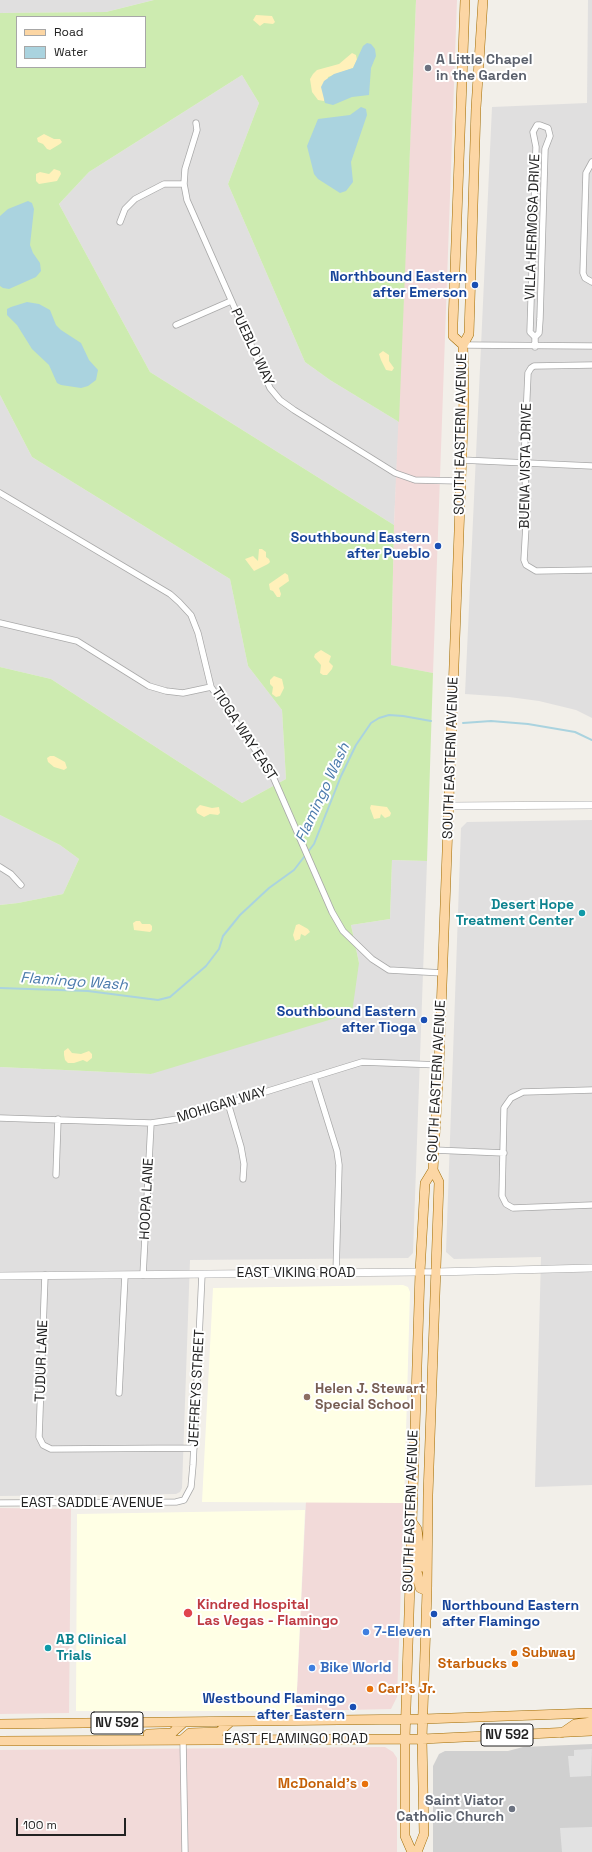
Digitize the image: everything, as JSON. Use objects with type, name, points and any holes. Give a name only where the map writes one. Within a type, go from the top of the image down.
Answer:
[{"type":"main road","name":"SOUTH EASTERN AVENUE","points":[[462,345],[453,336],[453,323],[465,0]]},
{"type":"main road","name":"SOUTH EASTERN AVENUE","points":[[412,1852],[405,1836],[405,1719],[410,1519],[425,1183],[433,1170],[440,1065],[464,398],[462,345],[469,334],[476,122],[483,0]]},
{"type":"main road","name":"SOUTH EASTERN AVENUE","points":[[417,1852],[424,1834],[422,1739],[427,1591],[429,1462],[439,1182],[433,1170]]},
{"type":"main road","points":[[410,1519],[417,1529],[420,1554],[427,1573]]},
{"type":"main road","points":[[410,1542],[416,1561],[420,1588],[427,1591]]},
{"type":"main road","name":"EAST FLAMINGO ROAD","points":[[0,1724],[423,1719],[592,1713]]},
{"type":"main road","points":[[183,1739],[190,1733],[219,1732],[229,1722]]},
{"type":"main road","points":[[562,1732],[575,1724],[592,1722]]},
{"type":"main road","points":[[125,1739],[149,1733],[172,1733],[182,1723]]},
{"type":"main road","name":"EAST FLAMINGO ROAD","points":[[0,1740],[422,1739],[592,1731]]},
{"type":"street","name":"PUEBLO WAY","points":[[196,123],[197,130],[185,169],[184,184],[187,200],[270,388],[280,400],[395,473],[415,480],[461,482]]},
{"type":"street","name":"VILLA HERMOSA DRIVE","points":[[535,337],[530,332],[536,147],[533,132],[537,125],[540,125],[548,128],[550,136],[546,141],[539,333],[535,337],[535,347]]},
{"type":"street","points":[[592,162],[586,173],[583,273],[585,278],[592,282]]},
{"type":"street","points":[[120,222],[125,209],[135,199],[164,184],[184,184]]},
{"type":"street","points":[[176,325],[231,300]]},
{"type":"street","points":[[462,345],[535,347],[592,346]]},
{"type":"street","name":"BUENA VISTA DRIVE","points":[[592,365],[534,366],[531,368],[528,373],[524,462],[527,508],[524,560],[526,565],[536,571],[592,570]]},
{"type":"street","points":[[462,460],[592,466]]},
{"type":"street","name":"TIOGA WAY EAST","points":[[0,493],[170,594],[191,615],[198,633],[211,687],[271,772],[315,875],[332,912],[344,931],[372,959],[389,970],[443,973]]},
{"type":"street","points":[[0,623],[77,641],[149,686],[166,692],[182,693],[211,687]]},
{"type":"street","points":[[449,806],[592,805]]},
{"type":"street","points":[[0,867],[11,874],[21,885]]},
{"type":"street","name":"MOHIGAN WAY","points":[[0,1118],[151,1123],[178,1119],[362,1062],[440,1065]]},
{"type":"street","points":[[314,1077],[337,1151],[339,1165],[336,1273]]},
{"type":"street","points":[[592,1090],[523,1092],[511,1098],[504,1108],[502,1196],[506,1204],[513,1208],[592,1205]]},
{"type":"street","points":[[228,1103],[241,1148],[244,1164],[243,1179]]},
{"type":"street","points":[[56,1175],[58,1119]]},
{"type":"street","name":"HOOPA LANE","points":[[143,1275],[151,1123]]},
{"type":"street","points":[[434,1150],[504,1153]]},
{"type":"street","name":"EAST VIKING ROAD","points":[[0,1276],[436,1272],[592,1268]]},
{"type":"street","name":"JEFFREYS STREET","points":[[184,1500],[191,1487],[202,1274]]},
{"type":"street","name":"TUDUR LANE","points":[[45,1275],[39,1437],[43,1445],[51,1449],[194,1448]]},
{"type":"street","points":[[119,1392],[125,1275]]},
{"type":"street","name":"EAST SADDLE AVENUE","points":[[0,1503],[176,1502],[184,1500]]},
{"type":"street","points":[[183,1739],[185,1852]]},
{"type":"shaded area","points":[[0,0],[154,0],[106,12],[0,13]]},
{"type":"shaded area","points":[[416,0],[457,0],[433,673],[391,665],[394,525]]},
{"type":"shaded area","points":[[588,0],[592,0],[592,718],[576,710],[539,701],[465,694],[492,107],[587,103]]},
{"type":"shaded area","points":[[242,75],[259,103],[228,184],[305,362],[330,380],[399,422],[394,525],[150,372],[59,204],[89,172]]},
{"type":"shaded area","points":[[0,395],[32,457],[230,579],[248,666],[282,710],[286,779],[242,803],[51,679],[0,667]]},
{"type":"shaded area","points":[[0,815],[60,845],[79,859],[63,894],[0,905]]},
{"type":"shaded area","points":[[592,820],[592,1485],[535,1487],[541,1257],[454,1259],[446,1252],[461,828],[467,822]]},
{"type":"shaded area","points":[[392,860],[427,861],[413,1253],[408,1258],[190,1260],[182,1488],[180,1492],[176,1494],[0,1496],[0,1067],[151,1074],[359,963],[351,925],[390,919]]},
{"type":"shaded area","name":"Helen J. Stewart Special School","points":[[403,1285],[408,1287],[410,1292],[404,1503],[202,1502],[213,1288]]},
{"type":"shaded area","points":[[306,1501],[404,1503],[397,1697],[391,1709],[296,1711]]},
{"type":"shaded area","points":[[0,1508],[71,1509],[69,1713],[0,1714]]},
{"type":"shaded area","name":"Kindred Hospital Las Vegas - Flamingo","points":[[305,1510],[296,1711],[76,1711],[77,1514]]},
{"type":"shaded area","name":"Saint Viator Catholic Church","points":[[592,1744],[592,1852],[433,1852],[433,1766],[439,1754],[445,1751],[508,1751],[523,1747]]},
{"type":"shaded area","points":[[385,1747],[393,1752],[397,1758],[397,1852],[0,1852],[0,1750]]},
{"type":"shaded area","points":[[592,1749],[591,1776],[570,1777],[568,1756],[574,1756],[574,1750]]},
{"type":"shaded area","points":[[592,1827],[592,1852],[562,1852],[560,1828]]},
{"type":"green space","points":[[154,0],[416,0],[399,422],[330,380],[305,362],[228,184],[259,103],[242,75],[89,172],[59,204],[150,372],[394,525],[391,665],[433,673],[427,861],[392,860],[390,919],[351,925],[359,963],[352,1013],[151,1074],[0,1067],[0,905],[63,894],[79,859],[60,845],[0,815],[0,667],[51,679],[242,803],[286,779],[282,710],[248,666],[230,579],[32,457],[0,395],[0,13],[106,12]]},
{"type":"sand","points":[[256,15],[272,16],[275,22],[273,24],[264,23],[260,26],[253,20]]},
{"type":"sand","points":[[352,53],[356,55],[357,60],[353,68],[328,77],[324,101],[318,100],[312,92],[310,79],[313,74],[317,70],[339,64]]},
{"type":"sand","points":[[44,134],[54,139],[60,139],[62,142],[50,150],[47,149],[43,144],[38,142],[37,138]]},
{"type":"sand","points":[[54,169],[60,171],[61,174],[57,181],[39,184],[36,181],[36,174],[40,172],[49,174]]},
{"type":"sand","points":[[383,351],[389,355],[389,361],[394,368],[392,371],[386,370],[381,360],[379,354]]},
{"type":"sand","points":[[259,549],[266,552],[266,557],[270,562],[254,571],[245,559],[253,556],[258,561]]},
{"type":"sand","points":[[285,573],[288,575],[289,581],[279,588],[281,594],[280,597],[277,597],[273,591],[270,590],[269,584]]},
{"type":"sand","points":[[321,650],[331,656],[329,662],[333,666],[327,675],[320,673],[321,665],[314,657],[315,654]]},
{"type":"sand","points":[[274,676],[282,679],[284,688],[280,696],[276,697],[272,694],[273,687],[270,684],[270,680]]},
{"type":"sand","points":[[54,756],[65,762],[67,768],[64,770],[54,767],[48,762],[47,758]]},
{"type":"sand","points":[[200,805],[212,808],[219,807],[220,813],[218,815],[210,814],[204,817],[197,813],[196,809]]},
{"type":"sand","points":[[371,805],[387,807],[391,813],[390,816],[385,818],[381,814],[380,818],[374,819],[370,808]]},
{"type":"sand","points":[[140,921],[142,924],[150,924],[152,926],[152,930],[150,932],[134,930],[133,923]]},
{"type":"sand","points":[[299,924],[308,929],[310,932],[305,936],[301,934],[300,939],[295,941],[293,935],[296,925]]},
{"type":"sand","points":[[68,1048],[72,1053],[81,1054],[89,1051],[92,1054],[92,1058],[87,1062],[83,1060],[68,1063],[65,1060],[64,1051]]},
{"type":"water","points":[[367,43],[371,44],[375,49],[376,56],[371,68],[369,95],[352,97],[333,105],[325,103],[321,87],[324,81],[334,74],[353,68],[363,46]]},
{"type":"water","points":[[361,107],[366,109],[367,115],[351,162],[353,182],[346,191],[340,193],[318,179],[314,174],[307,146],[318,119],[350,115]]},
{"type":"water","points":[[28,201],[32,203],[34,209],[30,245],[33,253],[40,263],[41,271],[36,277],[9,289],[3,288],[0,286],[0,216],[8,209]]},
{"type":"water","points":[[27,302],[39,304],[50,310],[56,325],[81,343],[89,360],[98,370],[96,380],[88,386],[81,388],[57,383],[49,365],[32,349],[17,325],[7,315],[7,309]]},
{"type":"waterway","name":"Flamingo Wash","points":[[0,988],[88,991],[158,1000],[170,997],[206,966],[219,949],[223,936],[240,915],[269,888],[294,870],[314,844],[341,776],[356,745],[371,723],[379,718],[389,715],[431,721]]},
{"type":"waterway","name":"Flamingo Wash","points":[[463,723],[491,721],[528,724],[575,732],[592,740]]},
{"type":"place","name":"A Little Chapel in the Garden","points":[[428,68]]},
{"type":"place","name":"Northbound Eastern after Emerson","points":[[475,285]]},
{"type":"place","name":"Southbound Eastern after Pueblo","points":[[438,546]]},
{"type":"place","name":"Desert Hope Treatment Center","points":[[582,913]]},
{"type":"place","name":"Southbound Eastern after Tioga","points":[[424,1020]]},
{"type":"place","name":"Helen J. Stewart Special School","points":[[307,1397]]},
{"type":"place","name":"Kindred Hospital Las Vegas - Flamingo","points":[[188,1613]]},
{"type":"place","name":"Northbound Eastern after Flamingo","points":[[434,1614]]},
{"type":"place","name":"7-Eleven","points":[[366,1632]]},
{"type":"place","name":"AB Clinical Trials","points":[[48,1648]]},
{"type":"place","name":"Subway","points":[[514,1653]]},
{"type":"place","name":"Starbucks","points":[[515,1664]]},
{"type":"place","name":"Bike World","points":[[312,1668]]},
{"type":"place","name":"Carl's Jr.","points":[[370,1689]]},
{"type":"place","name":"Westbound Flamingo after Eastern","points":[[353,1707]]},
{"type":"place","name":"McDonald's","points":[[365,1784]]},
{"type":"place","name":"Saint Viator Catholic Church","points":[[512,1809]]}]
